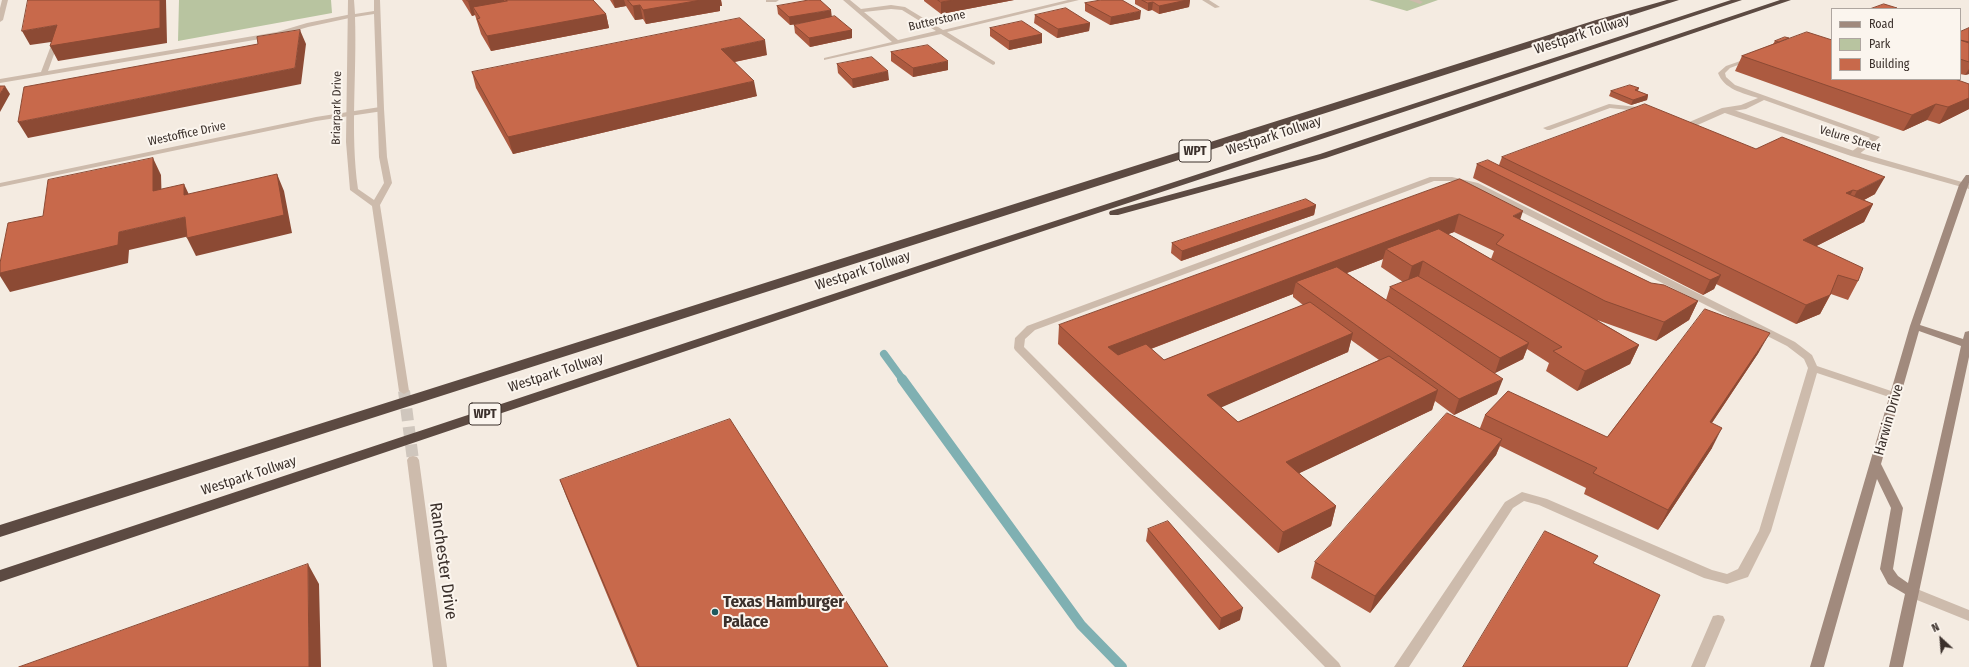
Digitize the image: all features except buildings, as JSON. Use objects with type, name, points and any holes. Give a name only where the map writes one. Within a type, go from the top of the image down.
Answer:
[{"type":"highway","points":[[1599,22],[1659,0]]},
{"type":"highway","name":"Westpark Tollway","points":[[0,531],[1599,22],[1674,0]]},
{"type":"highway","name":"Westpark Tollway","points":[[0,576],[970,252],[1738,0]]},
{"type":"highway","points":[[970,252],[1323,156],[1787,0]]},
{"type":"main road","name":"Harwin Drive","points":[[1817,667],[1915,326],[1969,177]]},
{"type":"main road","points":[[1896,667],[1968,339],[1915,326]]},
{"type":"main road","points":[[1876,465],[1897,508],[1886,569],[1893,580],[1912,592]]},
{"type":"street","points":[[0,20],[5,0]]},
{"type":"street","name":"Briarpark Drive","points":[[351,0],[352,16],[349,114],[350,163],[354,190],[376,205]]},
{"type":"street","points":[[377,0],[380,109],[383,157],[388,183],[376,205],[404,391]]},
{"type":"street","points":[[768,1],[776,0]]},
{"type":"street","points":[[846,0],[896,42]]},
{"type":"street","name":"Butterstone","points":[[826,59],[1076,0]]},
{"type":"street","points":[[1205,0],[1217,6]]},
{"type":"street","points":[[1412,0],[1420,2]]},
{"type":"street","points":[[860,11],[891,7],[903,8],[993,62]]},
{"type":"street","points":[[0,81],[278,34],[307,25],[378,12]]},
{"type":"street","points":[[44,73],[55,43]]},
{"type":"street","points":[[1761,55],[1728,67],[1721,73],[1722,78],[1729,84],[1764,98],[1876,137],[1854,154]]},
{"type":"street","points":[[1703,131],[1686,124],[1725,110],[1743,107],[1764,98]]},
{"type":"street","points":[[1547,128],[1608,106],[1653,110]]},
{"type":"street","name":"Westoffice Drive","points":[[0,185],[308,121],[380,109]]},
{"type":"street","name":"Velure Street","points":[[1725,110],[1854,154],[1966,186]]},
{"type":"street","points":[[1334,667],[1019,348],[1020,338],[1031,328],[1433,179],[1452,179],[1475,185],[1791,344],[1808,357],[1813,368],[1764,531],[1743,573],[1727,579],[1710,574],[1543,502],[1522,496],[1509,505],[1401,667]]},
{"type":"street","points":[[1813,368],[1896,396]]},
{"type":"street","name":"Ranchester Drive","points":[[413,460],[440,667]]},
{"type":"street","points":[[1912,592],[1969,616]]},
{"type":"street","points":[[1698,667],[1718,620]]},
{"type":"green space","points":[[179,0],[331,0],[332,13],[178,41]]},
{"type":"green space","points":[[1369,0],[1438,0],[1407,11]]},
{"type":"waterway","points":[[884,354],[903,380]]},
{"type":"waterway","points":[[902,379],[1081,625],[1122,667]]},
{"type":"tunnel","points":[[404,391],[413,460]]},
{"type":"place","name":"Texas Hamburger Palace","points":[[715,612]]}]
